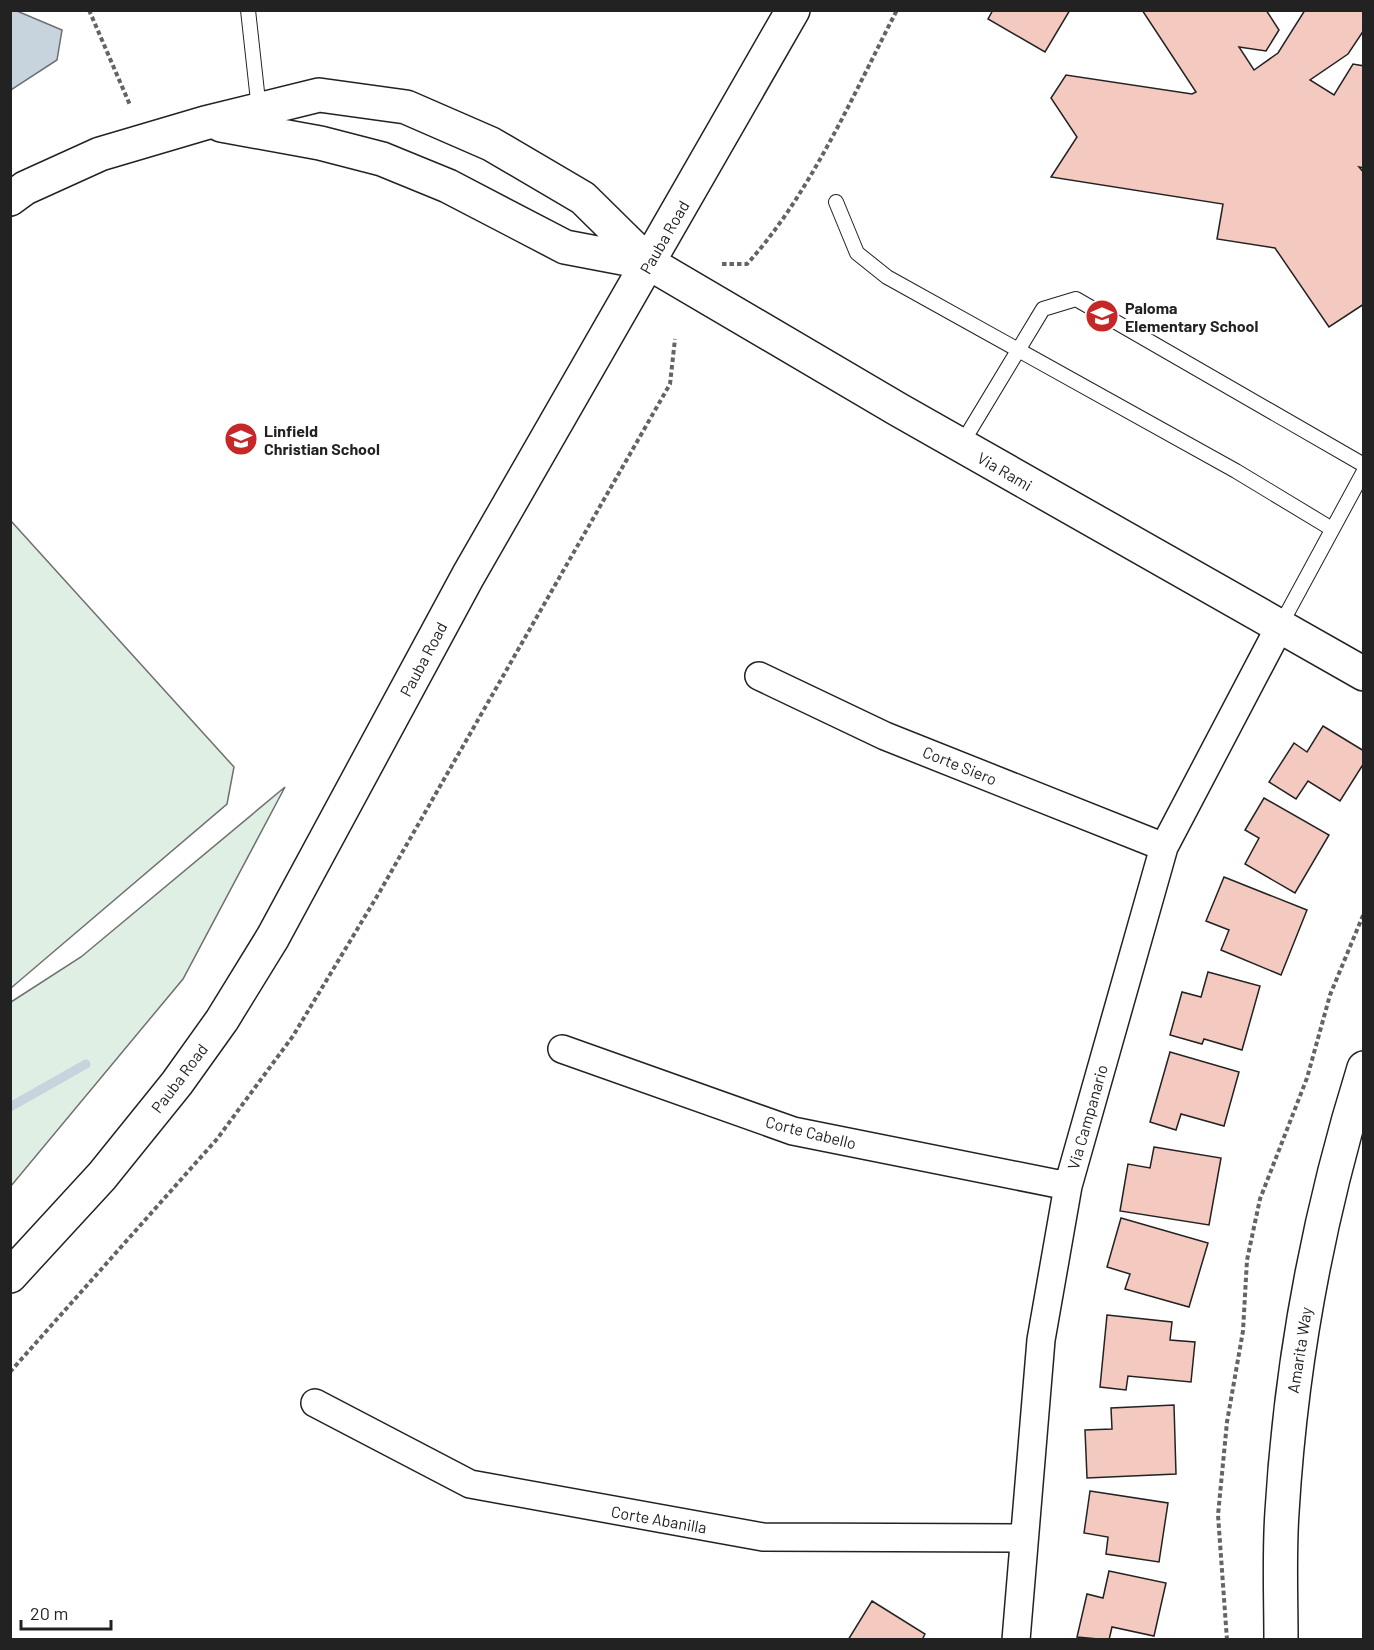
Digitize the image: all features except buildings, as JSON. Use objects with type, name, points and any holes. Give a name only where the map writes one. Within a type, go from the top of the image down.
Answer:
[{"type":"street","name":"Pauba Road","points":[[10,1276],[102,1176],[177,1083],[222,1020],[273,937],[468,576],[650,263],[792,10]]},
{"type":"street","points":[[10,199],[25,188],[100,154],[205,123],[319,95],[406,107],[491,144],[583,198],[650,263]]},
{"type":"street","points":[[205,123],[320,143],[382,159],[448,186],[565,248],[650,263]]},
{"type":"street","name":"Via Rami","points":[[650,263],[961,445],[1364,674]]},
{"type":"street","name":"Via Campanario","points":[[1017,1640],[1041,1340],[1068,1186],[1164,847],[1279,627]]},
{"type":"street","name":"Corte Siero","points":[[759,676],[885,736],[1164,847]]},
{"type":"street","name":"Corte Cabello","points":[[562,1049],[793,1131],[1068,1186]]},
{"type":"street","name":"Amarita Way","points":[[1281,1640],[1282,1513],[1293,1387],[1313,1264],[1341,1139],[1364,1068]]},
{"type":"street","name":"Corte Abanilla","points":[[315,1403],[470,1484],[763,1537],[1024,1538]]},
{"type":"lane","points":[[248,10],[259,110]]},
{"type":"lane","points":[[836,202],[857,253],[887,277],[1236,471],[1332,529]]},
{"type":"lane","points":[[961,445],[1043,309],[1076,299],[1364,465]]},
{"type":"lane","points":[[1279,627],[1364,471]]},
{"type":"path","points":[[89,10],[130,105]]},
{"type":"path","points":[[722,264],[747,264],[763,246],[800,191],[897,10]]},
{"type":"path","points":[[10,1372],[218,1139],[293,1036],[379,893],[664,395],[669,384],[675,339]]},
{"type":"path","points":[[1227,1640],[1218,1515],[1227,1422],[1238,1372],[1243,1331],[1247,1260],[1260,1199],[1307,1078],[1330,995],[1364,913]]},
{"type":"green space","points":[[11,521],[234,767],[227,804],[11,988]]},
{"type":"green space","points":[[285,787],[183,979],[11,1186],[11,1002],[81,957]]},
{"type":"shaded area","points":[[10,11],[17,11],[62,30],[57,60],[11,90]]},
{"type":"waterway","points":[[10,1107],[86,1064]]},
{"type":"place","name":"Paloma Elementary School","points":[[1102,316]]},
{"type":"place","name":"Linfield Christian School","points":[[241,439]]}]
